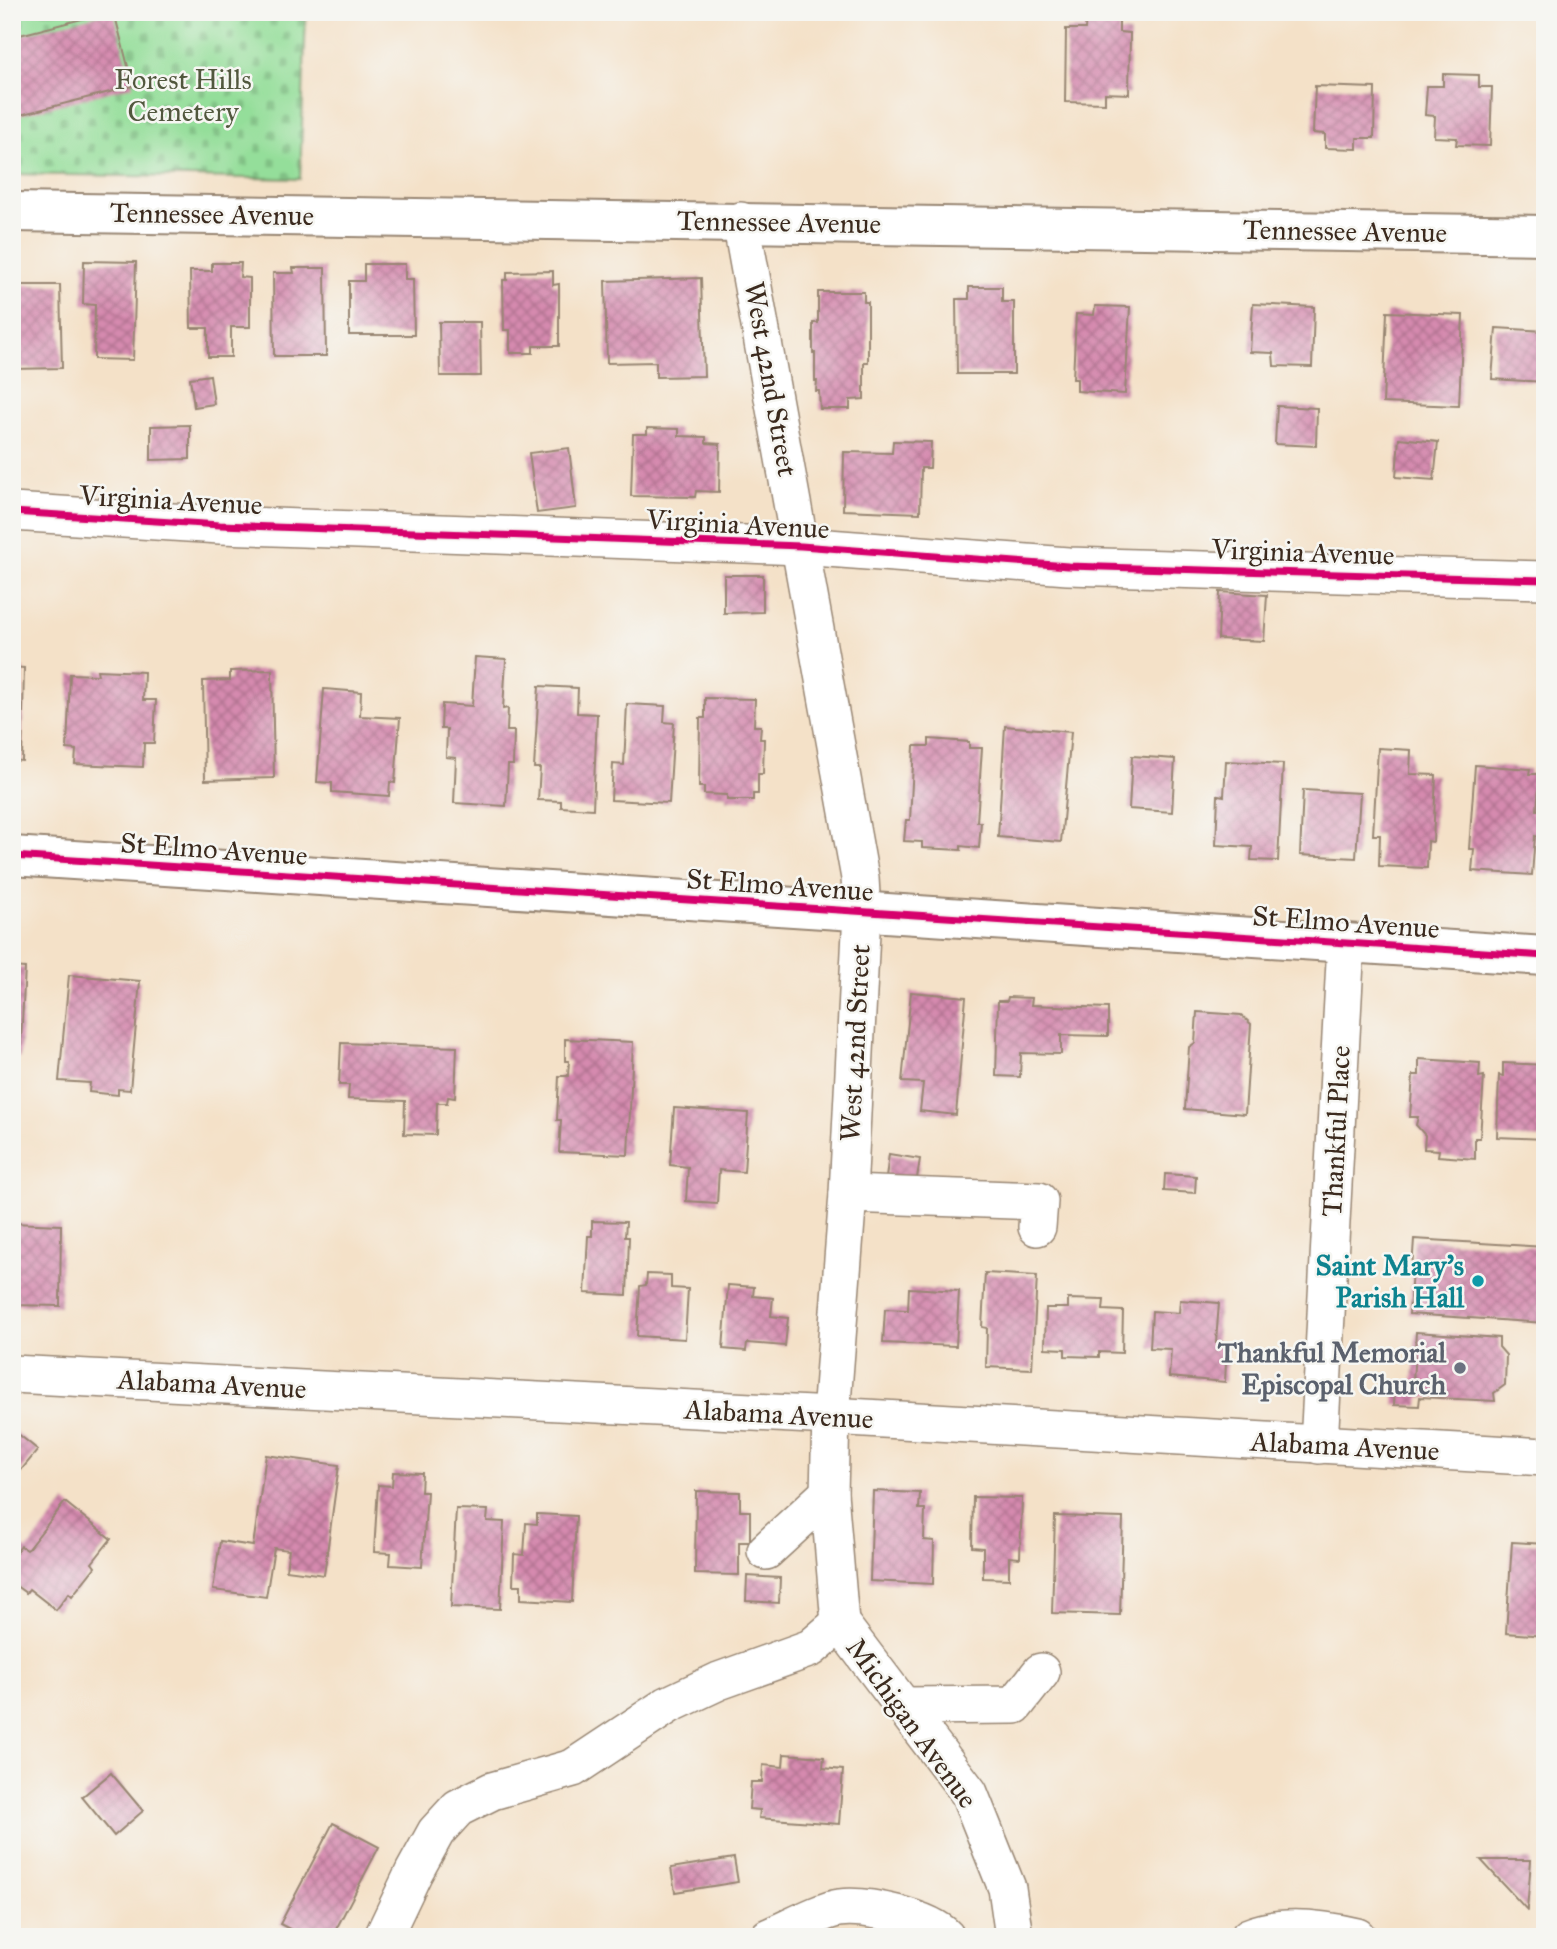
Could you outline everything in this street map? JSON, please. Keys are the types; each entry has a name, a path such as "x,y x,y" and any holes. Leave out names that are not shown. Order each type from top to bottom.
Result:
{"main road":[{"name":"Tennessee Avenue","path":"12,212 1545,235"},
{"name":"St Elmo Avenue","path":"12,856 1545,956"}],"street":[{"name":"West 42nd Street","path":"741,221 860,878 862,912 848,1194 831,1416 829,1493 840,1623"},
{"name":"Virginia Avenue","path":"12,512 220,525 802,546 1068,566 1545,580"},
{"name":"Thankful Place","path":"1319,1445 1346,943"},
{"path":"848,1194 1039,1201 1037,1227"},
{"name":"Alabama Avenue","path":"12,1374 831,1416 1545,1457"},
{"path":"766,1551 829,1493"},
{"name":"Michigan Avenue","path":"383,1937 436,1832 458,1808 492,1791 573,1768 668,1705 719,1681 811,1648 840,1623 969,1793 1007,1888 1014,1937"},
{"path":"905,1706 1015,1705 1041,1672"},
{"path":"769,1937 839,1908 886,1911 937,1927 946,1937"},
{"path":"1249,1937 1266,1930 1295,1929 1357,1937"}],"green space":[{"name":"Forest Hills Cemetery","path":"12,12 306,12 300,179 12,174"}],"building":[{"path":"114,12 133,86 12,117 12,37"},
{"path":"1086,18 1119,18 1119,32 1130,33 1129,94 1105,93 1105,103 1065,102 1066,29 1085,29"},
{"path":"1443,74 1479,75 1479,87 1492,87 1490,146 1456,145 1457,138 1434,137 1435,116 1425,115 1427,86 1443,86"},
{"path":"1315,86 1375,88 1374,138 1357,138 1357,149 1325,148 1325,134 1313,133"},
{"path":"84,261 136,262 133,360 94,359 95,305 83,304"},
{"path":"212,263 241,263 240,277 250,278 250,327 231,327 231,357 208,357 208,328 191,328 190,271 212,271"},
{"path":"364,264 405,264 405,279 413,279 414,335 349,335 349,281 364,281"},
{"path":"293,268 325,268 326,356 274,356 273,273 294,273"},
{"path":"553,271 553,285 559,284 559,346 533,346 533,353 510,353 510,330 504,330 503,280 507,280 507,272"},
{"path":"701,278 704,376 656,377 656,362 607,363 605,281"},
{"path":"12,285 60,285 62,368 12,369"},
{"path":"969,287 1002,287 1002,302 1014,302 1014,374 957,374 956,299 969,299"},
{"path":"818,292 864,292 864,302 868,302 868,362 864,362 864,399 850,400 850,409 820,409 813,353 813,323 818,323"},
{"path":"1253,304 1314,307 1312,367 1274,366 1273,353 1250,352"},
{"path":"1095,306 1130,307 1125,394 1077,391 1077,379 1073,379 1076,314 1094,315"},
{"path":"1387,312 1463,315 1459,406 1383,403"},
{"path":"439,322 480,322 481,376 440,376"},
{"path":"1496,328 1545,331 1545,382 1492,379"},
{"path":"210,375 214,404 194,407 190,378"},
{"path":"1277,406 1317,408 1316,446 1275,444"},
{"path":"190,425 190,459 151,460 151,426"},
{"path":"647,428 679,429 679,436 706,437 706,443 720,444 719,492 696,491 695,497 631,496 633,434 647,434"},
{"path":"1399,438 1438,442 1434,480 1396,477"},
{"path":"893,441 931,442 930,468 921,468 920,513 843,510 844,452 892,453"},
{"path":"569,448 576,508 537,513 529,453"},
{"path":"724,575 763,575 763,612 724,613"},
{"path":"1220,592 1267,595 1264,641 1218,639"},
{"path":"475,657 506,659 503,709 508,708 507,731 514,731 513,765 508,765 506,806 454,803 456,758 446,757 447,729 441,729 442,704 472,706"},
{"path":"12,667 24,668 22,761 12,760"},
{"path":"97,670 144,672 143,700 156,700 154,743 144,743 143,767 75,764 76,750 67,749 70,674 98,675"},
{"path":"272,670 274,778 205,780 203,681 230,680 230,671"},
{"path":"539,686 578,688 577,713 597,714 593,809 561,807 561,801 538,800 540,768 534,768"},
{"path":"324,689 361,692 360,716 400,718 395,783 390,782 389,796 332,792 332,783 317,782"},
{"path":"705,698 755,699 754,726 761,726 760,739 764,739 763,774 758,774 758,794 753,794 753,800 727,800 727,795 704,794 704,787 699,787 700,718 705,718"},
{"path":"627,704 665,706 664,722 674,723 669,803 611,800 613,764 624,765"},
{"path":"1005,726 1071,732 1061,842 998,837"},
{"path":"929,739 969,742 969,748 982,748 977,822 981,822 979,848 922,848 922,842 904,841 906,820 910,820 914,746 929,746"},
{"path":"1378,748 1411,750 1410,774 1436,775 1433,842 1428,841 1427,868 1379,866 1380,835 1373,835"},
{"path":"1132,756 1175,759 1172,812 1129,809"},
{"path":"1226,761 1283,764 1278,861 1251,860 1252,847 1216,845 1218,795 1224,796"},
{"path":"1475,765 1530,769 1529,774 1540,774 1537,810 1541,810 1539,837 1535,836 1532,875 1472,871 1474,849 1469,849"},
{"path":"1303,790 1360,793 1356,858 1300,855"},
{"path":"12,967 25,968 20,1058 12,1058"},
{"path":"69,975 140,981 130,1090 118,1089 118,1095 89,1092 90,1083 59,1081"},
{"path":"911,992 966,997 956,1115 920,1111 923,1083 902,1082"},
{"path":"1008,997 1032,998 1031,1005 1108,1008 1108,1036 1061,1035 1061,1054 1021,1053 1020,1077 996,1076 998,1001 1007,1001"},
{"path":"1197,1012 1241,1015 1251,1024 1245,1114 1185,1109 1189,1047 1195,1043"},
{"path":"565,1039 633,1042 628,1155 559,1152 559,1076 568,1076 569,1061 565,1061"},
{"path":"341,1043 457,1047 455,1098 448,1097 447,1103 437,1103 436,1135 404,1134 405,1101 348,1099 349,1085 339,1085"},
{"path":"1419,1059 1480,1063 1479,1077 1484,1076 1480,1138 1475,1138 1475,1159 1438,1156 1439,1150 1424,1149 1425,1135 1416,1125 1418,1117 1410,1117 1413,1075 1419,1075"},
{"path":"1503,1063 1545,1065 1545,1139 1497,1137 1499,1075 1503,1076"},
{"path":"674,1108 748,1113 744,1172 719,1170 717,1203 686,1201 688,1167 670,1165"},
{"path":"889,1154 920,1159 915,1191 885,1186"},
{"path":"1165,1174 1196,1176 1195,1193 1164,1191"},
{"path":"592,1221 626,1222 625,1237 629,1237 627,1295 585,1293 588,1236 592,1236"},
{"path":"12,1223 61,1225 60,1306 12,1305"},
{"name":"Saint Mary's Parish Hall","path":"1414,1239 1545,1247 1545,1323 1409,1314"},
{"path":"985,1273 1037,1276 1032,1369 986,1367 987,1328 982,1327"},
{"path":"647,1274 671,1275 671,1288 688,1289 685,1339 637,1336 640,1286 646,1285"},
{"path":"728,1285 754,1287 753,1296 773,1298 771,1316 788,1318 785,1346 747,1343 746,1351 723,1349"},
{"path":"909,1288 959,1291 956,1346 883,1343 885,1309 908,1310"},
{"path":"1068,1299 1104,1300 1103,1310 1123,1311 1122,1353 1099,1352 1099,1357 1065,1356 1065,1349 1045,1348 1046,1308 1068,1308"},
{"path":"1180,1300 1219,1303 1216,1342 1227,1343 1225,1382 1169,1377 1171,1349 1150,1348 1152,1311 1179,1313"},
{"name":"Thankful Memorial Episcopal Church","path":"1416,1332 1499,1338 1499,1347 1506,1355 1505,1385 1494,1393 1495,1401 1420,1397 1419,1406 1394,1405 1395,1381 1413,1382"},
{"path":"12,1429 38,1450 12,1481"},
{"path":"266,1455 339,1465 324,1575 286,1570 289,1550 274,1548 266,1597 213,1590 220,1541 253,1546"},
{"path":"393,1472 422,1473 421,1492 427,1492 422,1567 390,1565 391,1553 374,1552 378,1485 392,1486"},
{"path":"696,1491 740,1492 740,1511 750,1511 750,1542 739,1542 739,1575 695,1574"},
{"path":"873,1491 920,1493 919,1509 925,1509 924,1540 934,1541 933,1584 870,1581"},
{"path":"973,1497 1022,1498 1020,1558 1009,1557 1009,1579 983,1578 983,1548 972,1547"},
{"path":"65,1502 111,1539 92,1563 95,1567 72,1596 69,1593 56,1610 29,1589 26,1593 12,1583 12,1558 21,1546 27,1550"},
{"path":"456,1509 488,1510 487,1521 504,1522 500,1609 451,1607"},
{"path":"537,1514 576,1516 572,1602 521,1599 521,1585 513,1585 514,1554 524,1555 526,1523 537,1524"},
{"path":"1055,1516 1123,1518 1120,1615 1052,1613"},
{"path":"1512,1542 1545,1544 1545,1636 1506,1633"},
{"path":"747,1576 780,1578 779,1603 746,1601"},
{"path":"784,1754 824,1757 823,1768 843,1770 839,1824 759,1818 760,1810 749,1809 751,1782 762,1782 763,1765 783,1767"},
{"path":"111,1773 143,1811 114,1836 82,1797"},
{"path":"333,1823 379,1847 332,1937 305,1937 280,1924"},
{"path":"734,1858 738,1882 675,1892 671,1868"},
{"path":"1481,1860 1531,1860 1527,1910"}],"cycle path":[{"path":"12,512 220,525 801,546 1068,566 1545,580"},
{"path":"12,856 1545,956"}],"place":[{"name":"Saint Mary's Parish Hall","path":"1478,1281"},
{"name":"Thankful Memorial Episcopal Church","path":"1460,1368"}]}
